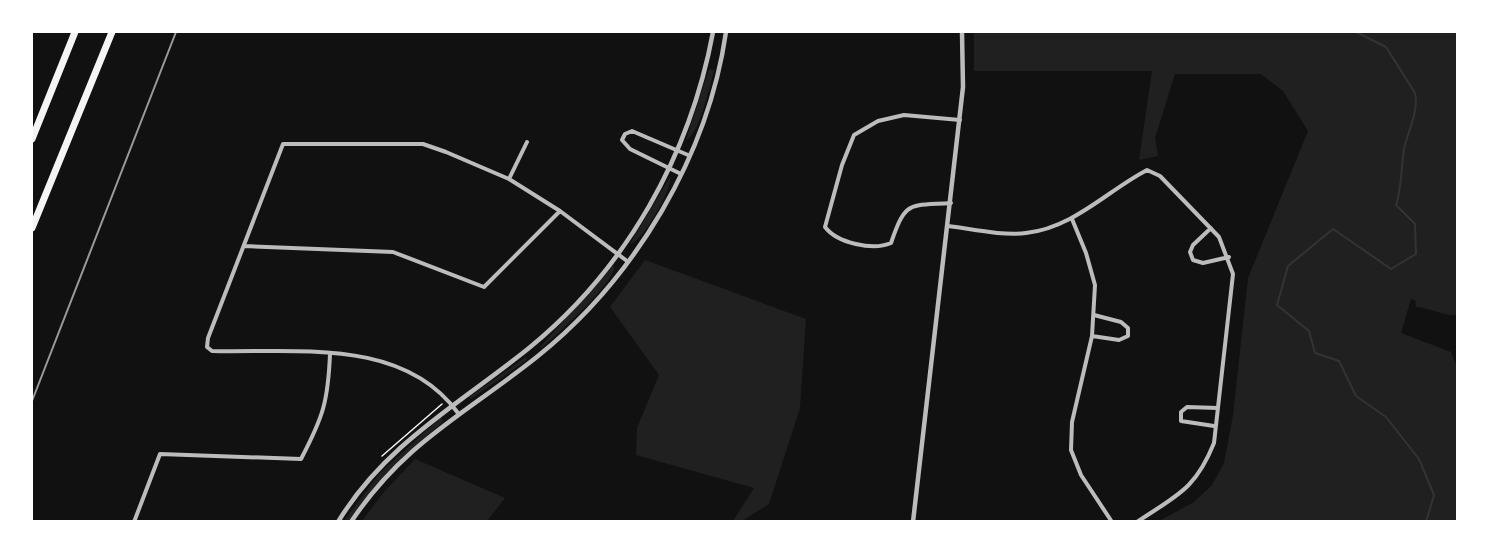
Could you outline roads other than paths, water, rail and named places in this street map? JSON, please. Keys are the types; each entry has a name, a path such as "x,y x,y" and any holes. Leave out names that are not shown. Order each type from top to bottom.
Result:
{"highway":[{"path":"32,138 75,32"},
{"path":"32,228 112,32"}],"street":[{"path":"338,522 383,464 404,442 530,346 583,297 618,254 645,214 678,150 702,83 713,32"},
{"path":"351,522 395,466 458,413 558,339 596,301 627,261 663,206 688,155 708,107 726,32"},
{"path":"913,522 960,120 963,87 962,32"},
{"path":"951,203 912,207 901,214 891,243 880,248 832,237 825,227 842,165 855,135 878,121 904,115 960,120"},
{"path":"679,173 630,149 622,141 625,134 632,131 688,155"},
{"path":"509,179 527,142"},
{"path":"458,413 448,399 424,379 382,360 330,354 212,351 207,347 208,338 283,144 423,144 509,179 560,211 627,261"},
{"path":"948,226 1025,233 1072,219 1147,170 1160,176 1219,237 1229,257 1233,274 1214,426 1214,443 1208,458 1189,487 1137,522"},
{"path":"244,246 393,252 483,287 560,211"},
{"path":"1072,219 1086,253 1095,285 1092,336 1072,422 1071,450 1081,476 1112,522"},
{"path":"1211,228 1193,245 1190,252 1193,260 1203,263 1229,257"},
{"path":"1092,336 1119,340 1128,336 1128,328 1121,321 1094,315"},
{"path":"134,522 160,454 301,459 322,419 328,388 330,354"},
{"path":"1214,426 1181,421 1181,412 1187,407 1218,408"}],"waterway":[{"path":"1356,32 1386,47 1415,93 1414,114 1404,149 1396,205 1415,224 1416,254 1391,269 1333,229 1288,266 1277,305 1309,331 1315,353 1339,361 1356,396 1386,417 1419,459 1434,495 1426,522"}],"railway":[{"path":"32,401 176,32"}]}
